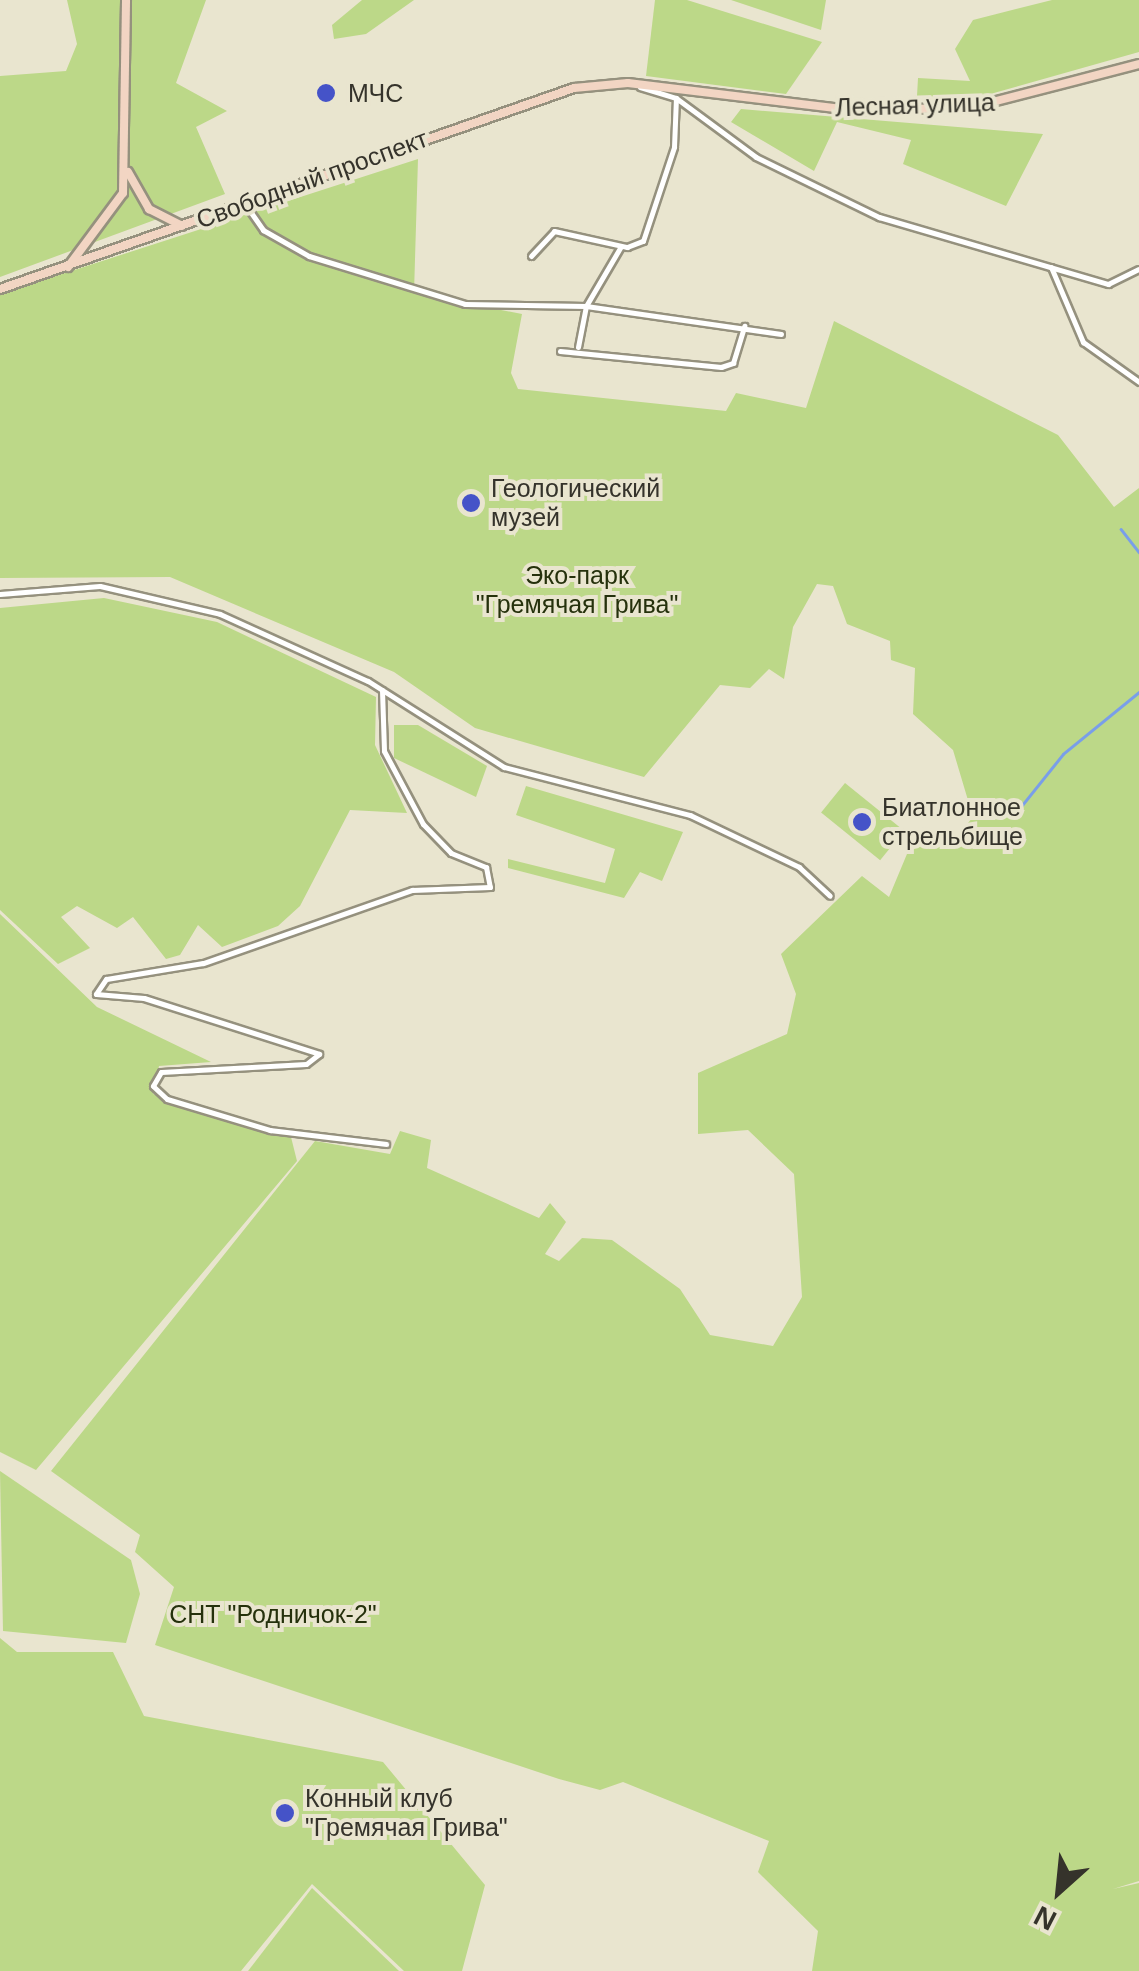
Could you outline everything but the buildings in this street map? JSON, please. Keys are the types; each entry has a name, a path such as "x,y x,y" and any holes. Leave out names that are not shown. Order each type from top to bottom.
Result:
{"main road":[{"path":"68,267 120,199 128,171 126,0"},
{"name":"Лесная улица","path":"628,83 900,110 1002,103 1139,64"},
{"name":"Свободный проспект","path":"0,290 574,88 628,83"},
{"path":"128,171 149,208 182,226"}],"street":[{"path":"628,83 676,98 756,156 866,212 1108,284 1139,268"},
{"path":"530,256 554,231 620,246 643,241 674,147 676,98"},
{"path":"245,204 263,230 358,274 465,304 586,306 781,334"},
{"path":"578,347 586,306 620,246"},
{"path":"1050,264 1082,342 1139,382"},
{"path":"560,351 578,347 721,368 733,363 744,326"},
{"path":"0,594 100,586 220,614 382,690 504,767 690,814 798,867 830,896"},
{"path":"382,690 384,750 423,824 451,853 486,868 490,887 412,890 203,963 106,979 96,994 144,998 319,1054 306,1064 160,1072 154,1089 167,1099 270,1130 386,1144"}],"green space":[{"path":"67,0 206,0 176,83 227,111 196,127 225,194 0,277 0,76 66,71 77,44"},
{"path":"362,0 414,0 366,34 334,39 332,25"},
{"path":"655,0 687,0 822,42 786,94 646,76"},
{"path":"731,0 826,0 821,30"},
{"path":"1052,0 1139,0 1139,52 976,98 917,96 918,78 970,81 955,49 973,20"},
{"path":"741,109 1043,134 1006,206 903,164 911,140 837,122 814,171 731,122"},
{"path":"418,159 414,293 522,314 511,373 518,389 726,411 736,393 806,408 834,321 1058,435 1114,507 1139,488 1139,1881 1113,1889 1139,1883 1139,1971 812,1971 818,1931 758,1872 769,1841 623,1782 600,1790 559,1779 155,1645 174,1587 135,1552 140,1535 51,1471 315,1141 390,1154 400,1131 431,1140 427,1168 539,1218 550,1203 566,1222 545,1254 559,1261 582,1238 612,1240 680,1289 710,1335 773,1346 802,1297 794,1174 748,1130 698,1134 698,1073 787,1034 796,994 781,954 862,876 889,897 912,842 932,834 953,841 973,817 953,750 913,714 915,668 891,660 890,641 847,624 833,586 817,584 793,627 784,679 769,669 750,688 720,685 644,777 475,728 394,672 170,577 0,578 0,294"},
{"path":"104,598 217,622 376,697 375,745 407,813 350,810 300,906 278,926 222,947 198,925 180,955 166,959 133,917 117,928 77,906 61,917 90,948 58,964 0,910 0,608"},
{"path":"394,725 418,725 487,766 476,797 394,758"},
{"name":"Биатлонное стрельбище","path":"845,783 904,831 880,860 821,813"},
{"path":"526,786 683,832 662,881 640,872 624,898 508,868 508,859 605,883 615,849 516,815"},
{"path":"0,914 97,1007 211,1062 159,1066 153,1094 291,1137 297,1161 36,1470 0,1452"},
{"path":"0,1471 131,1560 140,1594 126,1643 3,1631"},
{"path":"0,1638 17,1652 113,1652 144,1716 383,1762 485,1885 462,1971 404,1971 312,1884 241,1971 0,1971"},
{"path":"312,1888 399,1971 248,1971"}],"waterway":[{"path":"1121,529 1139,552"},
{"path":"1019,809 1063,754 1139,692"}],"place":[{"name":"МЧС","path":"326,93"},
{"name":"Геологический музей","path":"471,503"},
{"name":"Биатлонное стрельбище","path":"862,822"},
{"name":"Конный клуб \"Гремячая Грива\"","path":"285,1813"}],"park label":[{"name":"Эко-парк \"Гремячая Грива\"","path":"577,590"},
{"name":"СНТ \"Родничок-2\"","path":"273,1614"}]}
